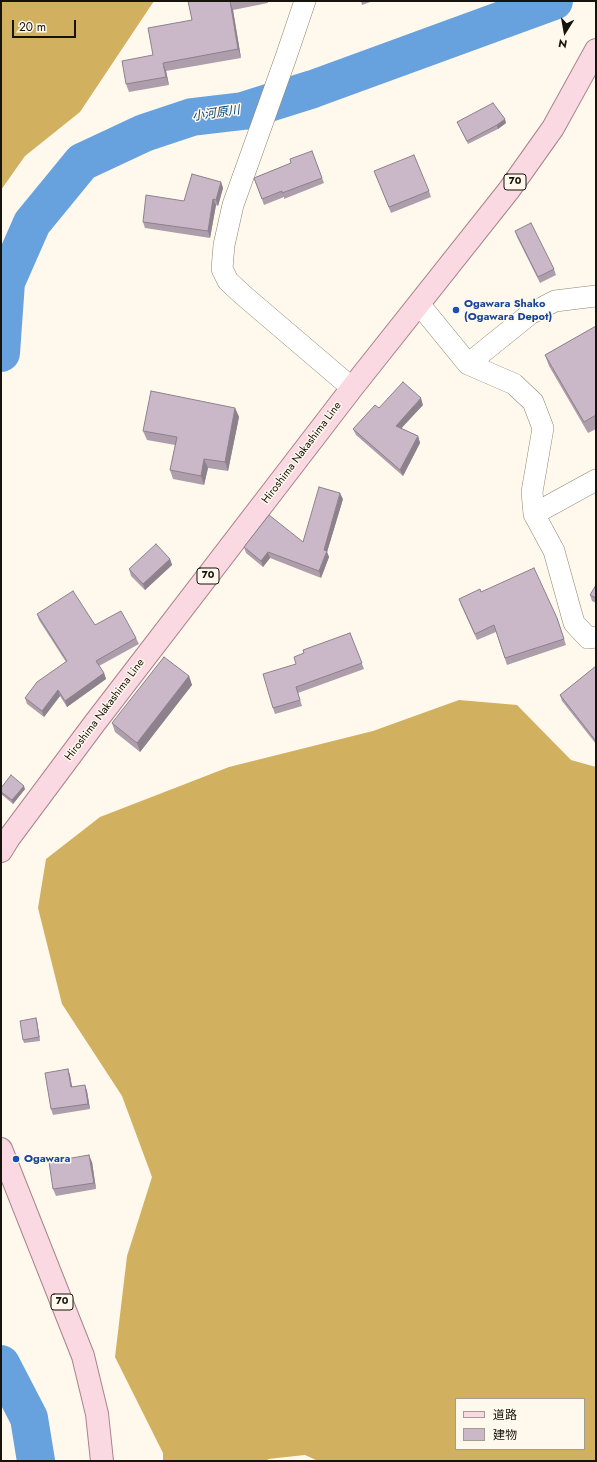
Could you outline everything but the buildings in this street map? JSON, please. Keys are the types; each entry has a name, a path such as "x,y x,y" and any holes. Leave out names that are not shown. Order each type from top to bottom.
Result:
{"main road":[{"name":"Hiroshima Nakashima Line","path":"4,840 352,388 509,190 553,128 596,50"},
{"name":"70","path":"1,1149 83,1356 96,1414 102,1461"}],"street":[{"path":"305,1 232,205 224,245 222,269 228,281 243,295 352,388"},
{"path":"468,364 530,314 555,300 596,296"},
{"path":"419,304 468,364 514,384 533,402 543,428 532,492 534,514 554,551 574,623 588,638 596,637"},
{"path":"534,514 596,480"}],"shaded area":[{"path":"1,1 154,1 80,112 25,156 1,190"},
{"path":"459,700 517,705 571,760 596,767 596,1461 318,1461 305,1455 268,1459 267,1461 163,1461 163,1453 115,1357 127,1256 152,1177 122,1096 62,1004 38,908 46,859 100,817 229,767 373,731"}],"waterway":[{"name":"小河原川","path":"1,353 6,282 32,223 82,162 144,133 192,117 243,111 313,89 554,1"},
{"name":"小河原川","path":"1,1364 29,1418 36,1461"}],"place":[{"name":"Ogawara Shako (Ogawara Depot)","path":"456,310"},
{"name":"Ogawara","path":"16,1159"}]}
